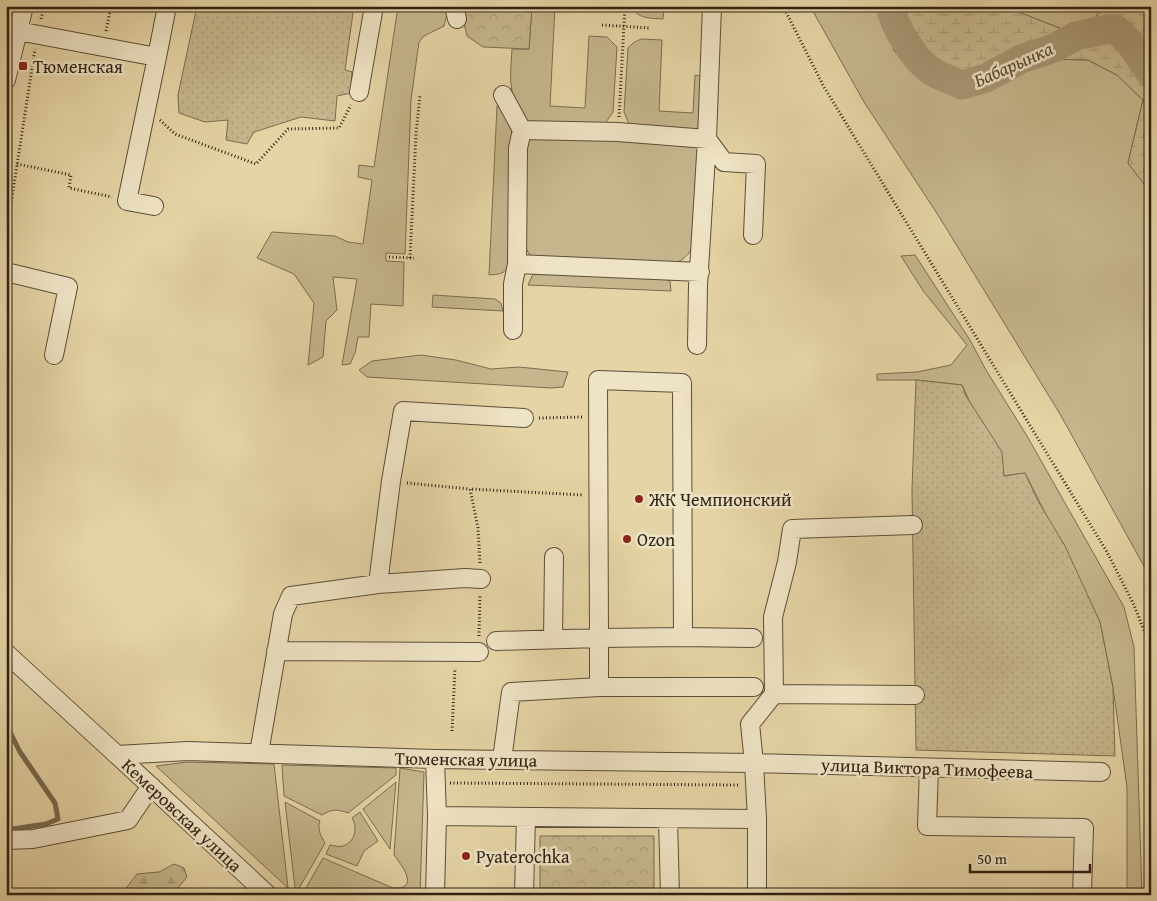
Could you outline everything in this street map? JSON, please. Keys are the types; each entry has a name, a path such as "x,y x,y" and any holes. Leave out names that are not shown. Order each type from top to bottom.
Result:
{"street":[{"path":"6,80 24,6"},
{"path":"154,206 127,201 167,6"},
{"path":"359,92 374,6"},
{"path":"697,345 712,6"},
{"path":"18,31 157,57"},
{"path":"503,94 522,130 518,148 517,264 512,284 513,330"},
{"path":"522,130 618,132 707,139 724,162 756,164 753,235"},
{"path":"517,264 700,272"},
{"path":"6,272 68,287 54,355"},
{"path":"599,687 598,380 682,383 683,637"},
{"path":"378,584 391,481 403,411 524,418"},
{"path":"757,895 757,819 750,724 774,694 773,617 787,562 792,529 913,525"},
{"path":"553,639 554,557"},
{"path":"259,753 283,614 291,596 378,584 465,578 481,579"},
{"path":"496,641 683,637 753,638"},
{"path":"276,651 479,652"},
{"path":"6,653 117,755"},
{"path":"502,760 511,692 599,687 754,686"},
{"path":"774,694 915,695"},
{"name":"Тюменская улица","path":"117,755 188,751 435,759 754,763"},
{"name":"Кемеровская улица","path":"117,755 268,895"},
{"path":"435,759 437,816 435,895"},
{"name":"улица Виктора Тимофеева","path":"754,763 1101,772"},
{"path":"929,768 927,826 1084,828 1082,895"},
{"path":"6,840 33,839 128,820 151,786"},
{"path":"437,816 757,819"},
{"path":"524,895 526,817"},
{"path":"668,819 670,895"}],"path":[{"path":"6,236 44,6"},
{"path":"103,47 111,6"},
{"path":"618,132 625,6"},
{"path":"783,6 824,87 1107,552 1134,605 1150,646 1151,811"},
{"path":"602,25 650,28"},
{"path":"146,107 175,134 256,164 288,129 339,128 359,92"},
{"path":"389,257 412,258 416,134 420,94"},
{"path":"17,164 71,175 69,188 127,201"},
{"path":"524,418 584,417 584,427"},
{"path":"391,481 470,489 583,496 583,486"},
{"path":"470,489 478,528 481,579 479,652"},
{"path":"452,731 456,664"}],"green space":[{"path":"197,6 354,6 345,70 352,72 351,93 337,96 335,121 301,117 254,132 247,144 226,140 228,120 205,122 179,113 178,95"},
{"path":"398,6 447,6 448,10 444,26 424,36 419,42 411,100 405,254 386,253 386,261 404,262 403,306 371,304 369,337 358,337 355,353 350,364 342,365 357,279 333,277 337,310 326,321 323,357 308,365 314,303 294,274 257,258 272,232 335,236 348,242 363,244 372,180 358,177 359,165 374,167"},
{"path":"460,6 532,6 529,49 483,47 467,36"},
{"path":"532,6 555,6 550,106 585,108 589,36 607,37 617,47 613,112 604,125 535,124 523,120 512,93 512,49 529,49"},
{"path":"631,6 664,6 663,19 640,16"},
{"path":"810,6 882,6 894,51 938,83 975,92 1049,59 1088,60 1117,75 1143,100 1128,163 1151,193 1151,579 1060,414 938,215 864,102"},
{"path":"882,6 1017,6 1021,13 1067,31 1090,26 1103,6 1151,6 1151,193 1128,163 1143,100 1117,75 1088,60 1049,59 975,92 938,83 894,51"},
{"path":"1017,6 1103,6 1090,26 1067,31 1021,13"},
{"path":"641,39 662,40 659,111 693,113 695,75 701,76 701,121 697,129 692,131 630,126 624,112 628,48"},
{"path":"497,106 506,111 512,122 509,259 507,268 503,272 489,275"},
{"path":"534,136 700,145 695,242 688,255 669,265 538,259 529,254 524,244 527,140"},
{"path":"915,255 970,340 986,370 1027,436 1124,607 1134,647 1142,895 1127,895 1127,787 1113,688 1100,622 1025,473 1004,476 962,385 916,380 877,380 877,374 917,372 951,365 967,345 924,292 901,256"},
{"path":"538,271 661,277 670,281 671,291 528,285 532,276"},
{"path":"433,295 495,299 501,303 503,311 432,307"},
{"path":"421,355 456,360 491,369 519,367 568,372 563,387 551,388 367,377 359,370 372,361"},
{"path":"916,380 962,385 966,396 1002,452 1004,476 1025,473 1038,501 1065,546 1100,622 1113,688 1115,756 916,750 912,489"},
{"path":"187,762 274,764 288,888 156,766"},
{"path":"282,765 396,768 396,775 348,813 335,810 322,815 284,796"},
{"path":"400,768 424,772 420,895 302,895 323,858 393,888 401,888 406,885 407,876 394,855"},
{"path":"396,782 390,849 363,809"},
{"path":"285,802 320,821 319,830 325,843 298,890 295,888"},
{"path":"360,812 378,841 364,851 357,866 326,854 330,845 341,846 347,844 353,838 355,826 352,818"},
{"path":"540,836 654,836 654,888 540,888"},
{"path":"174,864 184,868 187,877 172,895 126,895 127,887 137,874 159,872"}],"waterway":[{"name":"Бабарынка","path":"890,6 900,32 917,58 941,77 962,85 986,78 1021,59 1054,48 1076,36 1108,29 1117,30 1130,43 1151,74"},
{"path":"6,724 20,752 55,803 58,819 46,824 6,830"}],"place":[{"name":"Тюменская","path":"23,66"},
{"name":"ЖК Чемпионский","path":"639,499"},
{"name":"Ozon","path":"627,539"},
{"name":"Pyaterochka","path":"466,856"}]}
